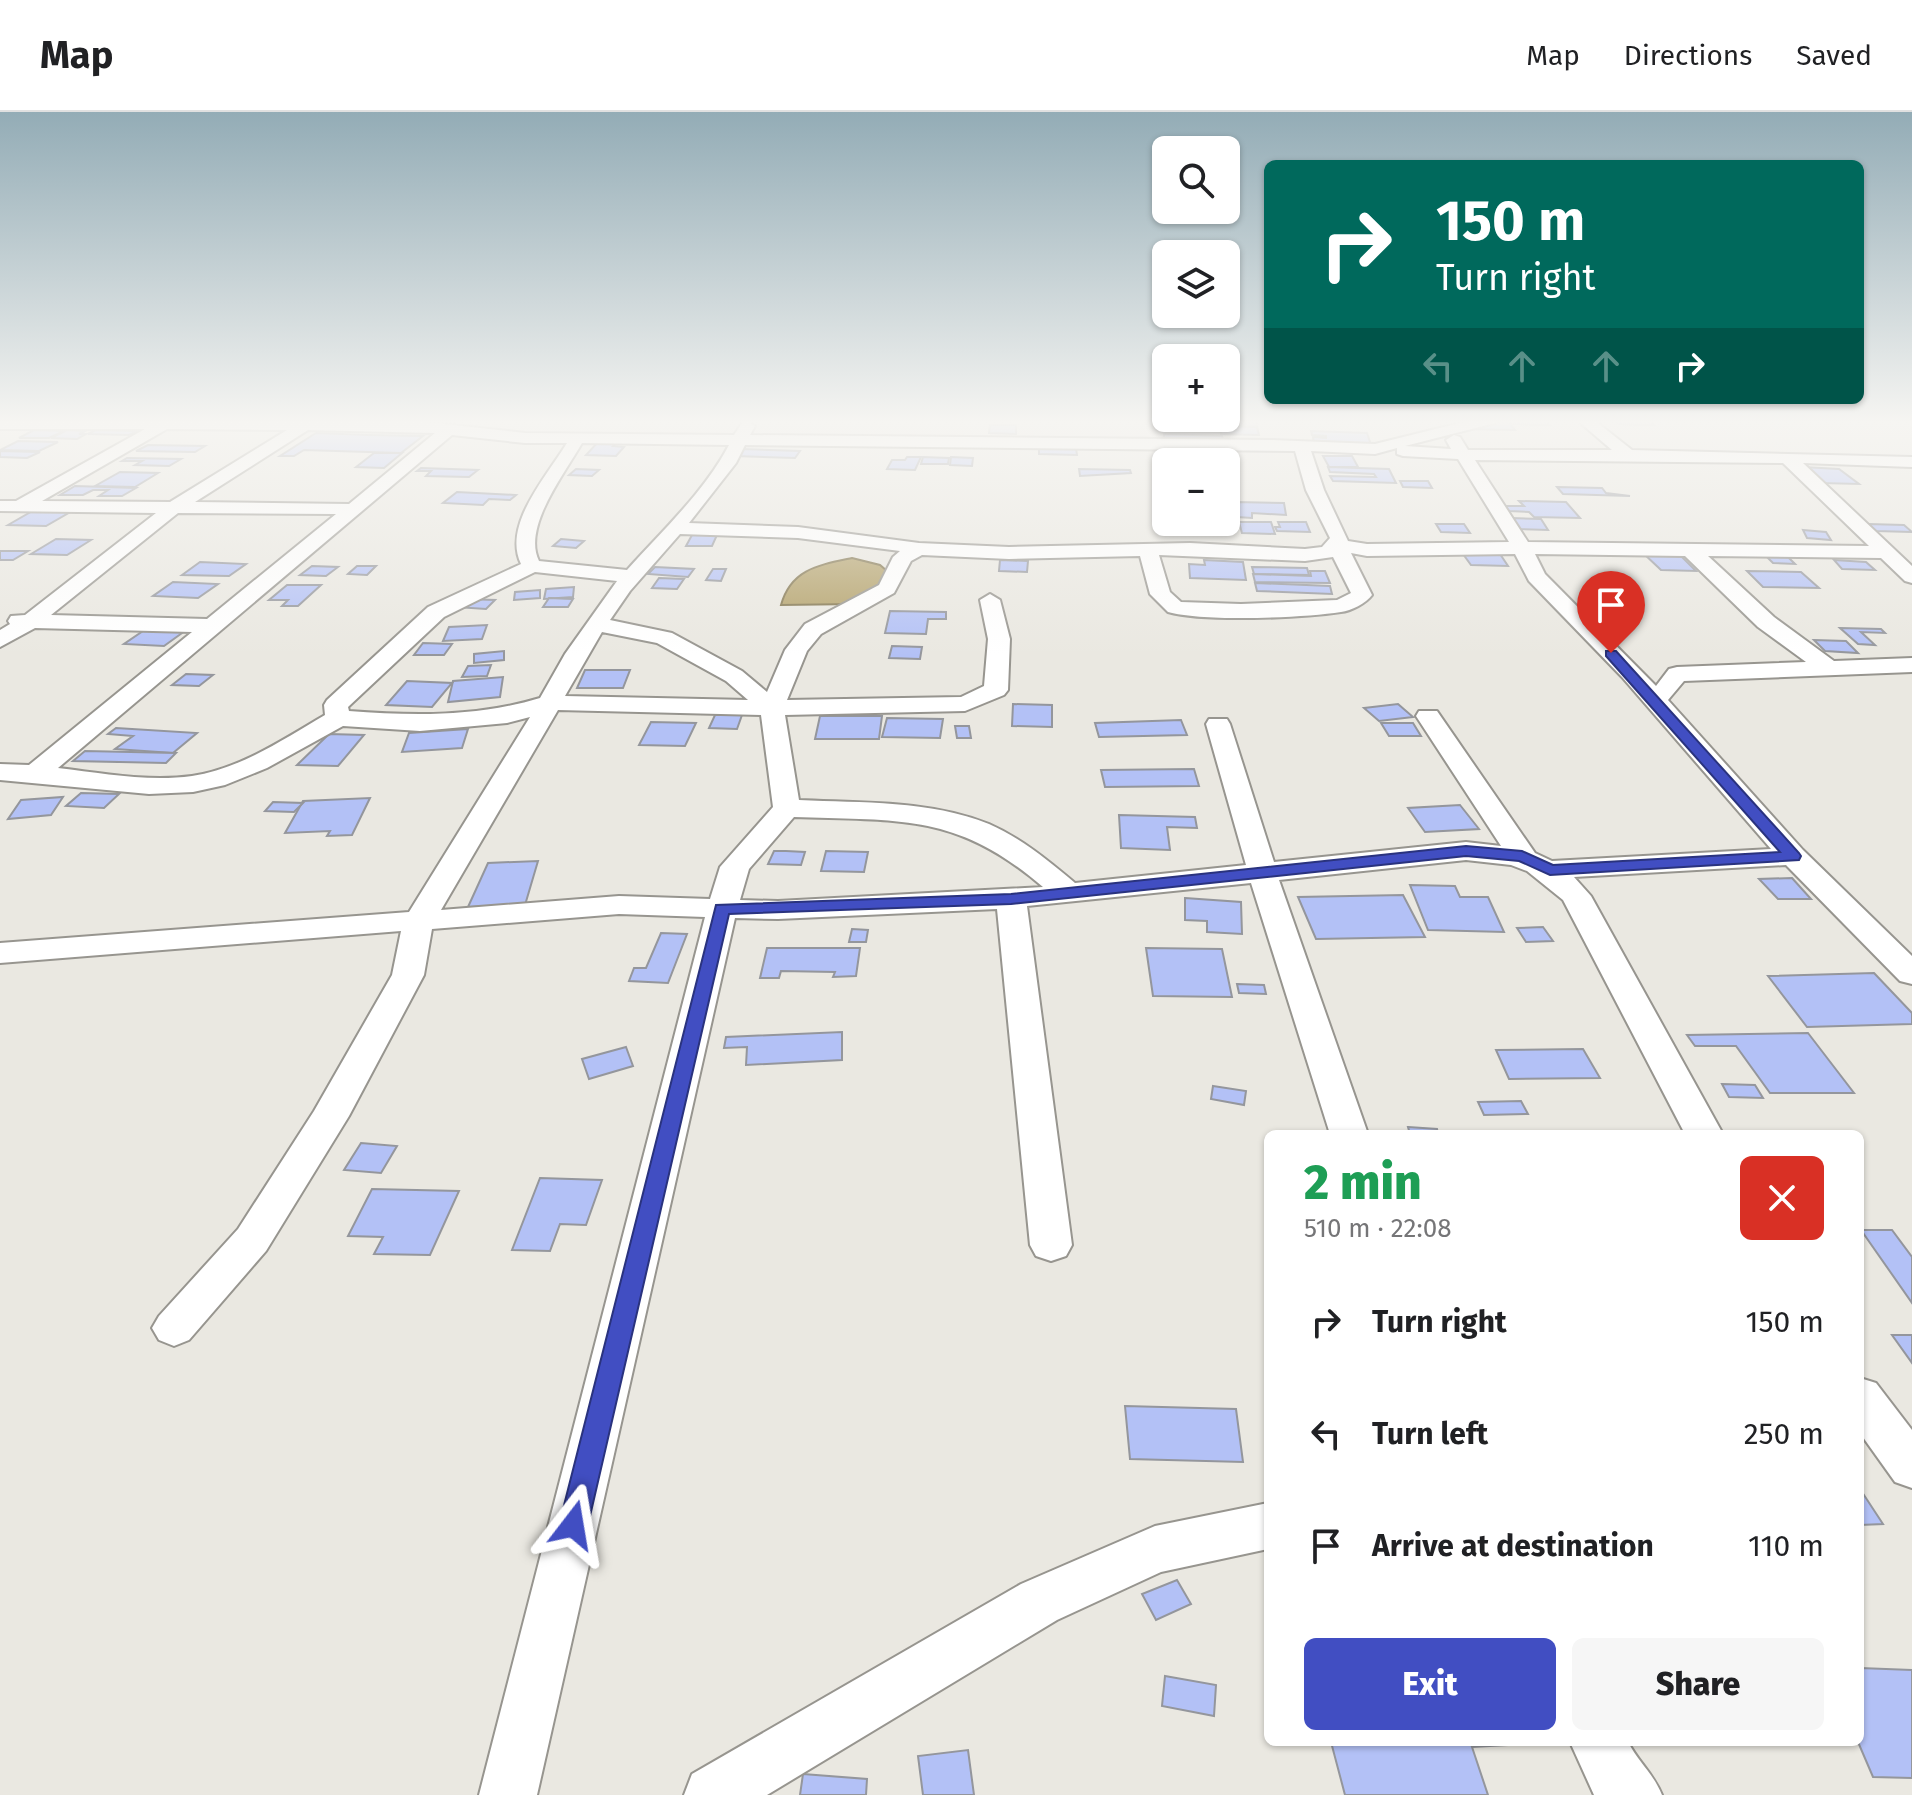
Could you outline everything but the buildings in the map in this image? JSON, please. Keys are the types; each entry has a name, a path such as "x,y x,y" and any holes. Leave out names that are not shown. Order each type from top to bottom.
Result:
{"street":[{"path":"0,640 29,622 188,499"},
{"path":"13,775 211,626 369,499"},
{"path":"532,566 525,552 526,525 542,499"},
{"path":"174,1328 252,1240 330,1116 408,975 418,922 597,624 631,576 698,499"},
{"path":"675,528 784,530 848,535 919,549 1009,553 1148,549 1305,555 1328,552 1340,539 1319,499"},
{"path":"1490,499 1522,548 1536,577 1654,700 1793,856 1912,974"},
{"path":"1830,499 1912,577"},
{"path":"0,518 9,507 355,509"},
{"path":"1337,545 1367,550 1633,547 1886,552"},
{"path":"1148,549 1160,594 1175,608 1241,610 1341,606 1362,595 1337,545"},
{"path":"508,1795 722,909 735,867 787,808 772,708 796,650 813,629 887,589 903,557 919,549"},
{"path":"1690,550 1766,622 1826,666"},
{"path":"338,718 336,705 436,612 532,566 631,576"},
{"path":"13,775 172,786 223,776 266,760 338,718 420,724 507,716 550,703 772,708 965,704 996,690 999,639 990,600"},
{"path":"0,621 211,626"},
{"path":"597,624 664,638 734,676 772,708"},
{"path":"1654,700 1667,689 1677,674 1912,665"},
{"path":"1428,716 1522,856"},
{"path":"1218,724 1263,875 1348,1130"},
{"path":"787,808 915,816 976,829 1031,861 1070,894"},
{"path":"0,953 619,905 778,910 1011,899 1263,875 1466,851 1522,856 1550,870 1576,896 1702,1130"},
{"path":"1550,870 1793,856"},
{"path":"1011,899 1051,1245"},
{"path":"1864,1402 1912,1467"},
{"path":"713,1795 1039,1602 1155,1550 1264,1527"},
{"path":"1600,1746 1619,1784 1633,1795"}],"shaded area":[{"path":"852,558 880,565 887,571 887,580 856,604 781,605 799,576 818,566"}],"route":[{"path":"573,1525 722,909 778,910 1011,899 1263,875 1466,851 1522,856 1550,870 1793,856 1611,653"}]}
